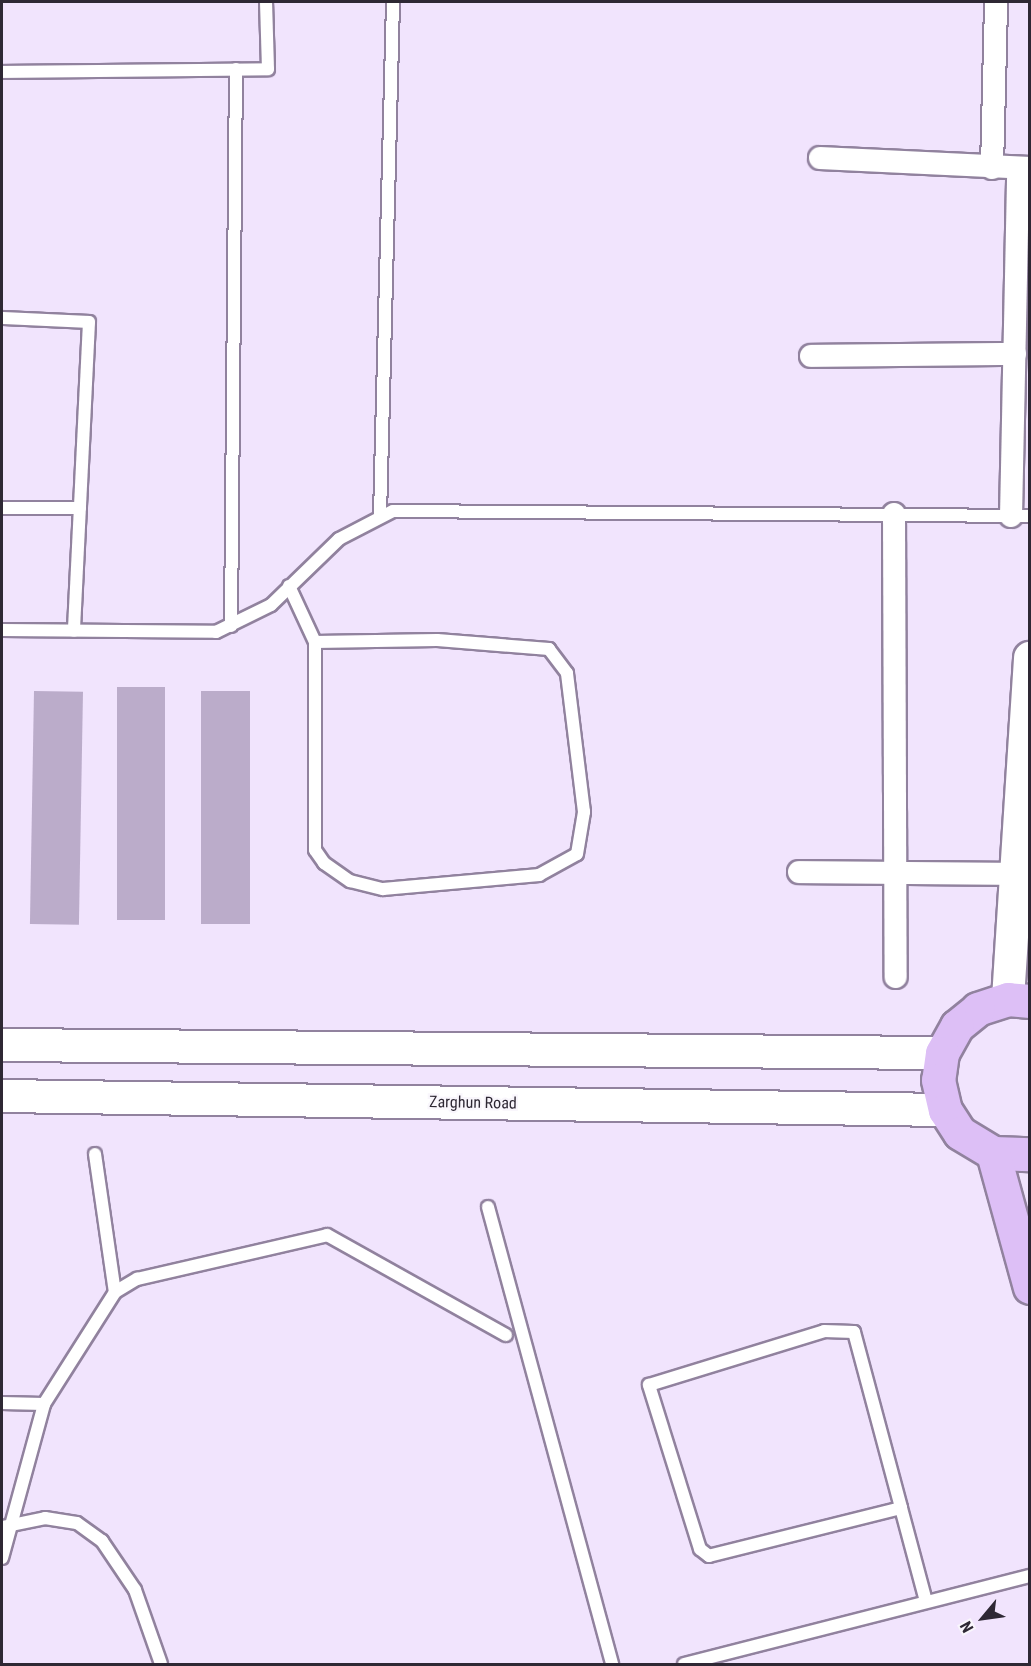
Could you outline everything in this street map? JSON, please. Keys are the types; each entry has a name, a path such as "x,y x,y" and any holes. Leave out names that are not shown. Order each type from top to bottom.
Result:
{"main road":[{"path":"1019,1000 978,1009 957,1026 942,1053 938,1080 945,1110 960,1133 993,1153 1029,1154"},
{"path":"993,1153 1029,1287"}],"street":[{"path":"993,168 996,2"},
{"path":"820,158 1024,168 1015,354 1020,516"},
{"path":"811,356 1015,354"},
{"path":"894,514 896,977"},
{"path":"1019,1000 1016,874 1024,814 1029,658"},
{"path":"799,872 1016,874"},
{"path":"2,1045 942,1053"},
{"name":"Zarghun Road","path":"2,1096 945,1110"}],"lane":[{"path":"2,72 268,69 266,2"},
{"path":"380,516 393,2"},
{"path":"231,626 236,69"},
{"path":"2,318 88,322 74,632"},
{"path":"2,508 80,508"},
{"path":"2,630 216,632 271,605 339,539 380,516 417,511 1020,516"},
{"path":"289,586 315,642 315,850 324,863 350,881 383,889 539,875 577,854 584,812 567,673 549,649 468,641 315,642"},
{"path":"95,1154 115,1292"},
{"path":"488,1207 612,1665"},
{"path":"2,1558 7,1527 44,1404 115,1292 177,1266 327,1235 506,1335"},
{"path":"902,1508 709,1556 700,1549 649,1385 824,1331 854,1332 902,1508 926,1601"},
{"path":"2,1403 44,1404"},
{"path":"7,1527 45,1518 67,1521 102,1541 135,1590 161,1665"},
{"path":"684,1665 1029,1576"}],"building":[{"path":"117,687 165,687 165,920 117,920"},
{"path":"34,691 83,692 79,925 30,924"},
{"path":"201,691 250,691 250,924 201,924"}]}
